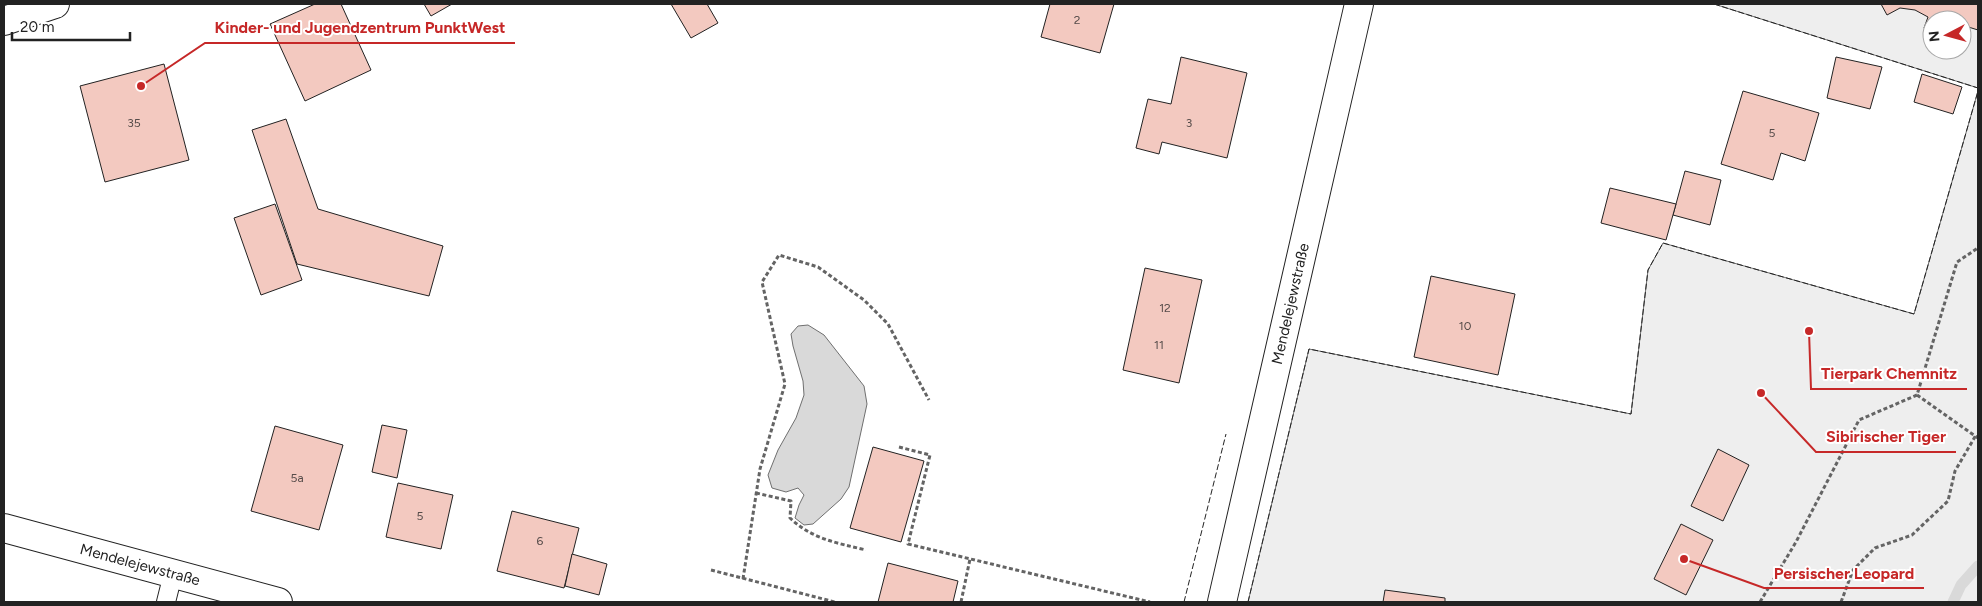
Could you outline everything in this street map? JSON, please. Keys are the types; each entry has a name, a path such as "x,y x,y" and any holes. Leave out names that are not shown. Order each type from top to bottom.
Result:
{"street":[{"path":"4,21 55,4"},
{"name":"Mendelejewstraße","path":"1222,602 1359,4"},
{"name":"Mendelejewstraße","path":"4,528 278,602"}],"lane":[{"path":"166,602 174,574"}],"path":[{"path":"1760,602 1796,542 1859,420 1917,395 1957,262 1978,248"},
{"path":"743,579 760,469 786,384 762,282 779,256 818,267 864,300 888,324 929,400"},
{"path":"1841,602 1853,570 1875,548 1912,536 1948,502 1955,471 1977,437 1917,395"},
{"path":"899,447 930,455 908,544 1150,602"},
{"path":"756,493 790,501 790,518 801,529 819,538 866,550"},
{"path":"961,602 970,559"},
{"path":"711,570 835,602"}],"shaded area":[{"path":"1714,4 1978,4 1978,88"},
{"path":"1978,91 1978,602 1248,602 1309,349 1631,414 1648,270 1663,243 1914,314"},
{"path":"808,325 824,335 864,386 867,404 849,487 841,499 813,524 804,525 795,518 804,495 798,488 786,492 772,488 768,475 778,450 796,418 804,395 803,381 791,334 798,326"}],"building":[{"path":"315,4 341,4 371,70 305,101 270,24"},
{"path":"424,4 452,4 431,16"},
{"path":"671,4 707,4 718,23 691,38"},
{"path":"1050,4 1114,4 1100,53 1041,37"},
{"path":"1881,4 1978,4 1978,30 1972,28 1972,10 1922,10 1922,14 1915,10 1900,8 1887,15"},
{"path":"1181,57 1247,73 1227,158 1162,142 1159,154 1136,148 1148,99 1171,104"},
{"path":"1836,57 1882,67 1870,109 1827,98"},
{"path":"164,64 189,160 105,182 80,86"},
{"path":"1922,74 1962,87 1953,114 1914,102"},
{"path":"1743,91 1819,113 1805,161 1781,153 1773,180 1721,164"},
{"path":"286,119 318,209 443,246 429,296 297,264 252,130"},
{"path":"1685,171 1721,180 1710,225 1673,215"},
{"path":"1610,188 1676,204 1666,240 1601,223"},
{"path":"275,204 302,280 261,295 234,218"},
{"path":"1145,268 1202,280 1179,383 1123,370"},
{"path":"1431,276 1515,294 1498,375 1414,357"},
{"path":"382,425 407,430 397,478 372,472"},
{"path":"275,426 343,445 319,530 251,511"},
{"path":"873,447 924,461 901,542 850,528"},
{"path":"1718,449 1749,465 1723,521 1691,506"},
{"path":"398,483 453,495 441,549 386,537"},
{"path":"512,511 579,528 564,588 497,571"},
{"path":"1681,524 1713,540 1686,595 1654,579"},
{"path":"572,554 607,564 599,595 565,586"},
{"path":"888,563 958,581 953,602 878,602"},
{"path":"1385,590 1445,598 1445,602 1383,602"}],"waterway":[{"path":"1953,602 1961,585 1978,566"}],"fence":[{"path":"1714,4 1978,88"},
{"path":"1248,602 1309,349 1631,414 1648,270 1663,243 1914,314 1978,91"},
{"path":"1184,602 1226,434"}],"place":[{"name":"Kinder- und Jugendzentrum PunktWest","path":"141,86"},
{"name":"Tierpark Chemnitz","path":"1809,331"},
{"name":"Sibirischer Tiger","path":"1761,393"},
{"name":"Persischer Leopard","path":"1684,559"}]}
